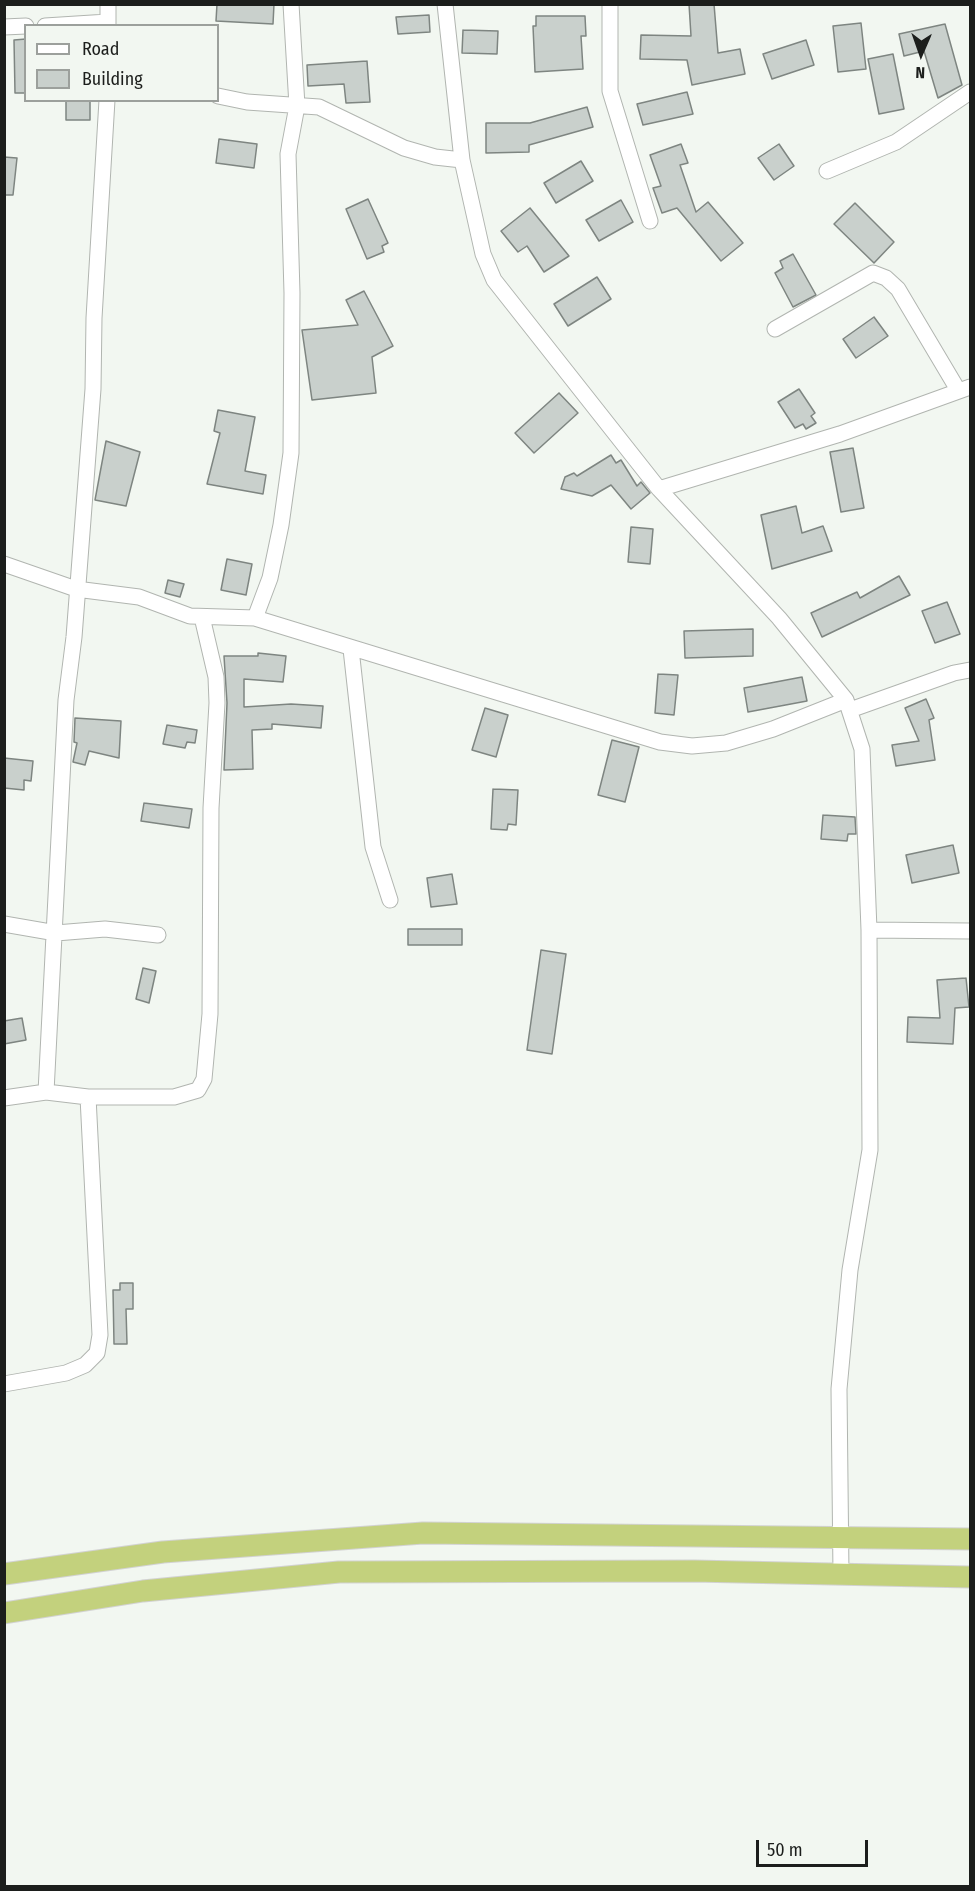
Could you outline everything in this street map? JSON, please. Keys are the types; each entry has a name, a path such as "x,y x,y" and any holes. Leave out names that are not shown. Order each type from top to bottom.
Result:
{"highway":[{"path":"4,1574 163,1552 423,1533 970,1539"},
{"path":"4,1613 142,1591 339,1572 694,1571 970,1577"}],"street":[{"path":"108,4 108,24"},
{"path":"255,618 270,578 281,525 291,453 292,293 288,154 297,106 291,4"},
{"path":"445,4 462,160 483,254 494,280 659,489 779,618 848,705 862,749 869,930 870,1150 850,1270 839,1389 841,1575"},
{"path":"610,4 610,91 650,221"},
{"path":"4,27 24,26"},
{"path":"827,171 896,142 970,92"},
{"path":"219,96 247,102 319,107 404,148 435,157 462,160"},
{"path":"46,1092 56,933 66,700 74,637 93,389 94,318 107,102"},
{"path":"659,489 840,434 964,389 898,289 886,278 873,273 775,329"},
{"path":"4,564 76,589 139,597 175,611 202,617 219,615 255,618 351,650 474,683 660,742 693,746 735,741 954,672 970,670"},
{"path":"4,1098 46,1092 88,1097 174,1097 198,1090 204,1079 210,1014 211,808 217,703 216,677 202,617"},
{"path":"351,650 373,848 390,900"},
{"path":"4,924 56,933 105,929 158,935"},
{"path":"869,930 970,931"},
{"path":"4,1384 66,1373 85,1365 97,1353 100,1335 88,1097"}],"building":[{"path":"217,4 274,4 273,24 216,21"},
{"path":"689,4 714,4 718,53 740,49 745,74 692,85 687,60 640,59 641,35 691,36"},
{"path":"429,15 430,32 398,34 396,17"},
{"path":"536,16 585,16 586,36 581,36 583,69 535,72 533,26 536,26"},
{"path":"861,23 866,69 838,72 833,26"},
{"path":"945,24 962,85 938,98 924,51 904,56 899,34"},
{"path":"463,30 498,31 497,54 462,53"},
{"path":"24,39 24,93 15,93 14,40"},
{"path":"806,40 814,65 772,79 763,54"},
{"path":"893,54 904,109 879,114 868,59"},
{"path":"367,61 370,102 346,103 344,84 308,86 307,65"},
{"path":"687,92 693,114 643,125 637,104"},
{"path":"66,102 90,102 90,120 66,120"},
{"path":"587,107 593,127 529,145 529,152 486,153 486,123 530,123"},
{"path":"219,139 257,144 254,168 216,163"},
{"path":"681,144 688,163 680,165 696,212 708,202 743,243 721,261 677,208 662,213 653,188 661,186 650,155"},
{"path":"779,144 794,166 774,180 758,158"},
{"path":"4,157 17,158 13,195 4,195"},
{"path":"581,161 593,181 556,203 544,183"},
{"path":"368,199 388,243 382,246 384,252 367,259 346,209"},
{"path":"621,200 633,222 599,241 586,220"},
{"path":"855,203 894,242 874,263 834,224"},
{"path":"530,208 569,256 544,272 527,246 518,252 501,231"},
{"path":"793,254 816,295 793,307 775,273 783,268 780,261"},
{"path":"597,277 611,299 568,326 554,304"},
{"path":"364,291 393,346 372,357 376,393 312,400 302,330 358,325 346,300"},
{"path":"874,317 888,336 856,358 843,339"},
{"path":"799,389 815,413 811,416 816,423 806,429 803,424 795,428 778,402"},
{"path":"559,393 578,413 534,453 515,433"},
{"path":"218,410 255,417 245,471 266,475 263,494 207,484 220,433 214,431"},
{"path":"106,441 140,452 126,506 95,500"},
{"path":"853,448 864,508 841,512 830,452"},
{"path":"611,455 616,463 621,460 637,486 641,482 650,493 631,509 611,485 592,496 561,489 565,477 574,473 577,476"},
{"path":"796,506 802,533 823,526 832,551 772,569 761,515"},
{"path":"631,527 653,529 650,564 628,562"},
{"path":"227,559 252,564 246,595 221,590"},
{"path":"899,576 910,595 822,637 811,613 857,592 860,598"},
{"path":"168,580 184,584 180,597 165,593"},
{"path":"947,602 960,634 935,643 922,611"},
{"path":"753,629 753,656 685,658 684,631"},
{"path":"258,653 286,656 283,682 244,679 244,707 291,704 323,706 321,728 272,724 272,729 252,730 253,769 224,770 227,703 224,656 258,656"},
{"path":"658,674 678,675 674,715 655,713"},
{"path":"802,677 807,701 748,712 744,688"},
{"path":"926,699 934,718 929,720 935,760 896,766 892,745 919,741 905,708"},
{"path":"485,708 508,715 496,757 472,750"},
{"path":"75,718 121,721 119,758 89,751 85,765 73,762 77,743 74,742"},
{"path":"167,725 197,730 195,743 187,742 185,748 163,744"},
{"path":"612,740 639,747 625,802 598,795"},
{"path":"4,758 33,761 31,781 24,780 24,790 4,788"},
{"path":"493,789 518,790 516,825 508,824 507,830 491,829"},
{"path":"144,803 192,809 189,828 141,821"},
{"path":"823,815 855,817 856,834 848,834 847,841 821,839"},
{"path":"953,845 959,873 912,883 906,855"},
{"path":"452,874 457,904 431,907 427,878"},
{"path":"408,929 462,929 462,945 408,945"},
{"path":"541,950 566,954 552,1054 527,1050"},
{"path":"143,968 156,971 149,1003 136,999"},
{"path":"966,978 969,1007 955,1008 953,1044 907,1042 908,1017 940,1018 937,980"},
{"path":"22,1018 26,1040 4,1044 4,1021"},
{"path":"120,1283 133,1283 133,1309 126,1309 127,1344 114,1344 113,1290 120,1290"}]}
